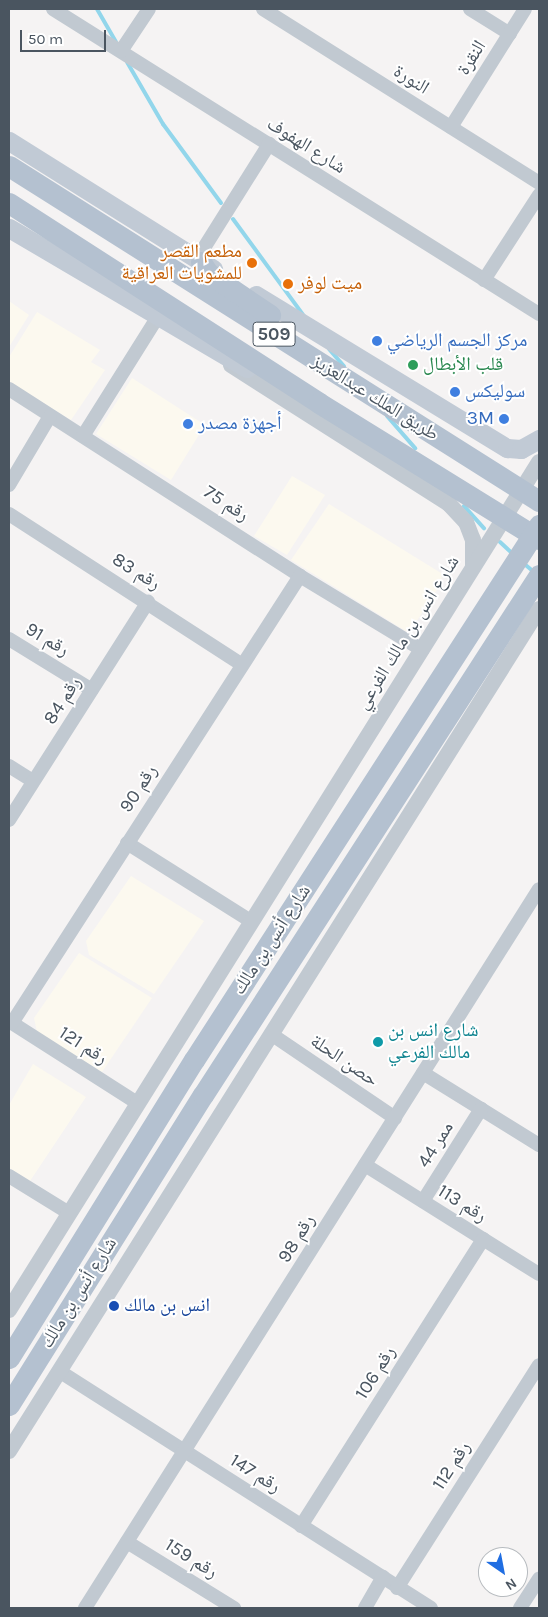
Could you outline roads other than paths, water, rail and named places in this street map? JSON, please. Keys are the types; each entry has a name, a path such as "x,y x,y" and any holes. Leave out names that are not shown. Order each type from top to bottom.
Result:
{"main road":[{"path":"9,141 199,261 507,448 521,449 539,439"},
{"name":"طريق الملك عبدالعزيز","path":"9,166 539,502"},
{"name":"طريق الملك عبدالعزيز","path":"9,203 319,403 539,539"},
{"path":"9,228 282,390 319,403"},
{"path":"199,261 208,272 311,343 319,362"},
{"name":"شارع أنس بن مالك","path":"13,1350 194,1060 539,525"},
{"name":"شارع أنس بن مالك","path":"9,1406 203,1095 539,575"}],"street":[{"name":"شارع الهفوف","path":"53,9 539,314"},
{"path":"121,51 149,9"},
{"name":"النورة","path":"263,9 539,183"},
{"path":"470,9 510,34"},
{"name":"النقرة","path":"451,127 525,9"},
{"path":"199,261 269,144"},
{"path":"484,280 539,195"},
{"path":"83,436 160,316 176,330 448,504 466,522 469,531 473,566"},
{"name":"رقم 75","path":"9,389 300,576 422,650"},
{"path":"9,485 50,416"},
{"name":"شارع انس بن مالك الفرعي","path":"9,1310 422,650 503,516 539,462"},
{"name":"رقم 83","path":"9,514 148,602 241,664"},
{"name":"رقم 90","path":"10,1022 300,576"},
{"name":"رقم 84","path":"9,820 148,602"},
{"path":"9,1451 539,609"},
{"path":"517,644 539,618"},
{"name":"رقم 91","path":"9,639 92,690"},
{"path":"9,766 33,782"},
{"path":"127,842 251,921"},
{"name":"رقم 98","path":"86,1608 539,889"},
{"name":"رقم 121","path":"10,1022 138,1103"},
{"name":"حصن الحلة","path":"271,1034 395,1118"},
{"path":"423,1073 539,1144"},
{"name":"ممر 44","path":"423,1201 481,1109"},
{"name":"رقم 113","path":"365,1165 539,1273"},
{"path":"9,1176 69,1213"},
{"name":"رقم 106","path":"301,1526 484,1239"},
{"path":"9,1419 52,1337"},
{"name":"رقم 112","path":"397,1588 539,1365"},
{"name":"رقم 147","path":"59,1371 431,1608"},
{"name":"رقم 159","path":"127,1542 234,1608"},
{"path":"365,1608 383,1578"},
{"path":"520,1608 539,1579"}],"waterway":[{"path":"97,9 116,42"},
{"path":"127,62 163,124 221,203"},
{"path":"233,219 304,316"},
{"path":"329,349 344,366"},
{"path":"387,416 415,448"},
{"path":"464,506 484,528"},
{"path":"500,542 513,554"},
{"path":"522,562 534,572"}],"place":[{"name":"مطعم القصر للمشويات العراقية","path":"252,263"},
{"name":"ميت لوفر","path":"288,284"},
{"name":"مركز الجسم الرياضي","path":"377,341"},
{"name":"قلب الأبطال","path":"413,365"},
{"name":"سوليكس","path":"455,392"},
{"name":"3M","path":"504,419"},
{"name":"أجهزة مصدر","path":"188,424"},
{"name":"شارع انس بن مالك الفرعي","path":"378,1042"},
{"name":"انس بن مالك","path":"114,1306"}]}
